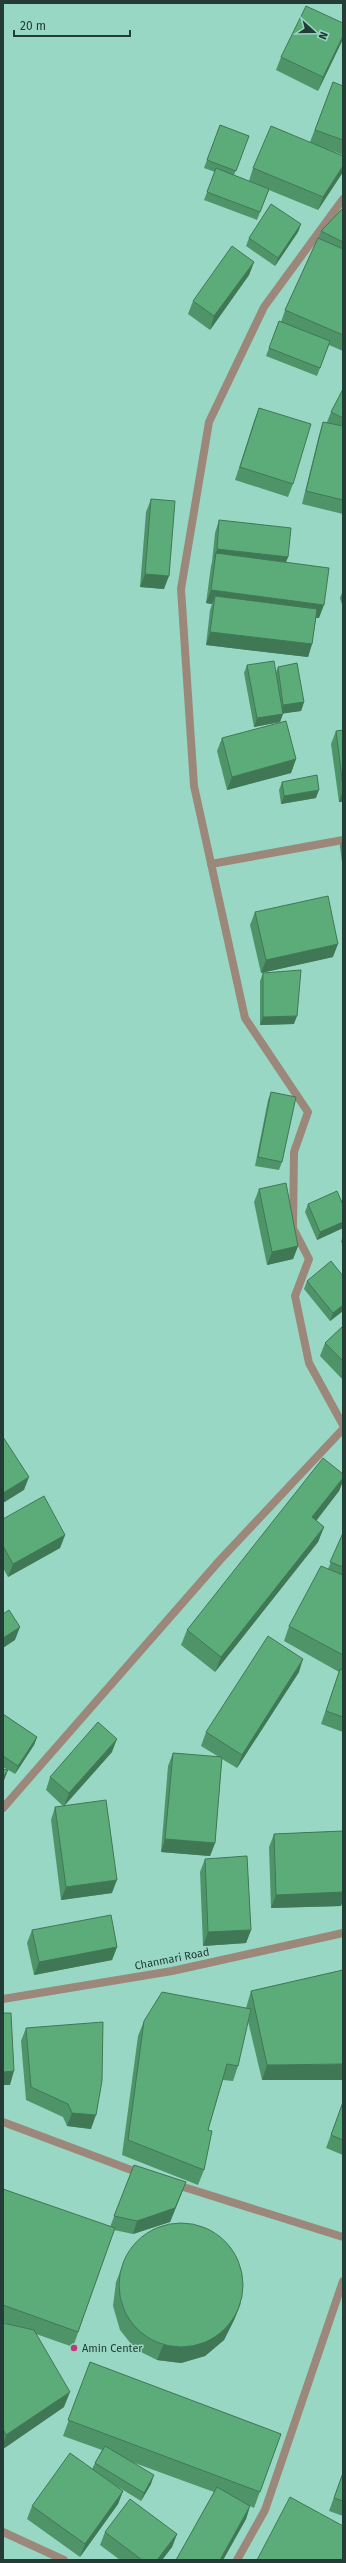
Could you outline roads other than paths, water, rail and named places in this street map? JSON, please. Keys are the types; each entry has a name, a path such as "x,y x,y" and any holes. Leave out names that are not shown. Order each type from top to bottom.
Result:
{"street":[{"path":"343,199 264,307 209,422 181,590 194,786 245,1018 308,1112 294,1152 293,1228 308,1259 295,1296 309,1363 343,1424"},
{"path":"211,864 343,840"},
{"path":"3,1808 220,1560 343,1429"},
{"name":"Chanmari Road","path":"3,1999 172,1971 343,1933"},
{"path":"3,2122 147,2176"},
{"path":"162,2181 343,2237"},
{"path":"237,2560 265,2510 343,2280"},
{"path":"3,2532 64,2560"}],"place":[{"name":"Amin Center","path":"74,2348"}]}
